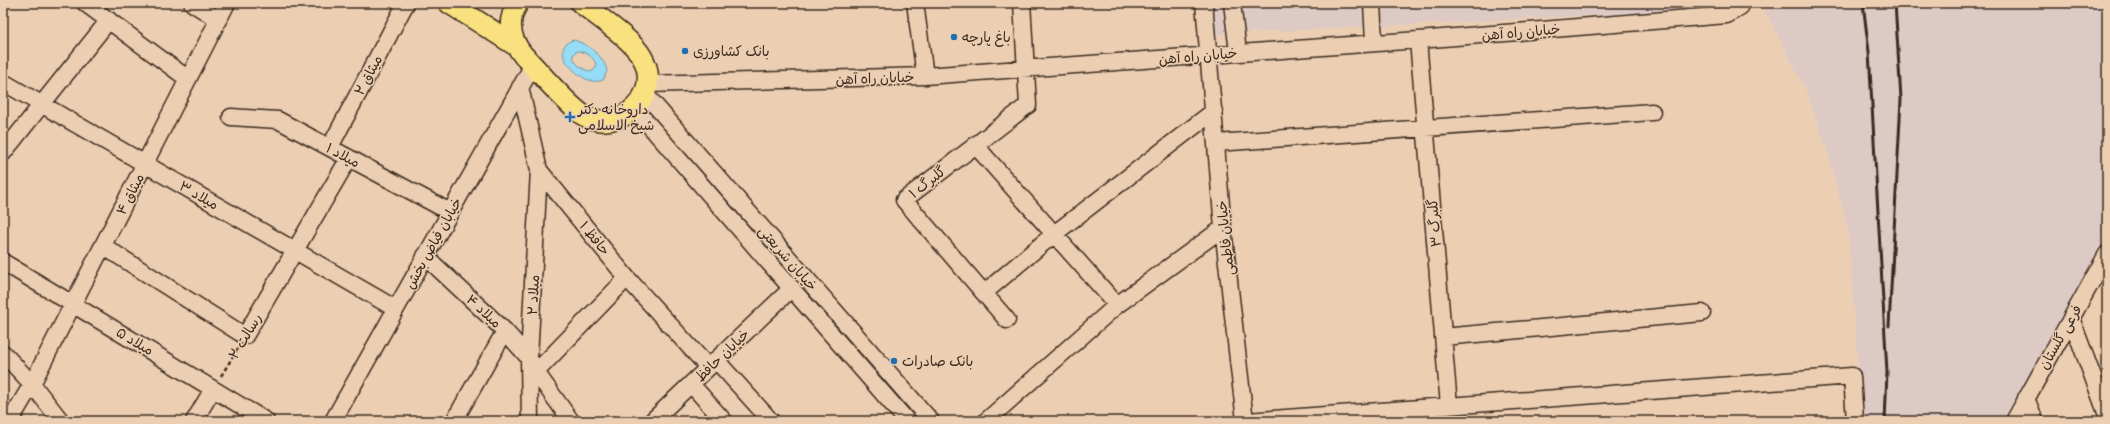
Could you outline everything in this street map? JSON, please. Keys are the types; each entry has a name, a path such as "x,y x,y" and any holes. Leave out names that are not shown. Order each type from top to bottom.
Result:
{"main road":[{"path":"449,3 515,45 583,115 596,120 610,121 624,117 643,96 647,70 642,57 634,46 580,3"},
{"path":"515,45 511,34 510,21 518,3"},
{"path":"602,3 608,25"}],"street":[{"path":"85,3 188,79"},
{"path":"192,3 219,20"},
{"name":"میثاق ۴","path":"10,421 32,384 228,3"},
{"name":"میثاق ۲","path":"330,147 406,3"},
{"path":"915,3 924,76"},
{"path":"1022,3 1026,69"},
{"name":"خیابان فاطمی","path":"1204,3 1223,228 1246,421"},
{"path":"1232,3 1238,52"},
{"path":"1372,3 1374,42"},
{"name":"خیابان راه آهن","path":"643,96 1418,40 1727,15 1740,7 1742,3"},
{"path":"3,153 109,20"},
{"name":"گلبرگ ۳","path":"1418,40 1449,406"},
{"name":"خیابان فیاض بخش","path":"333,421 533,65"},
{"name":"گلبرگ ۱","path":"1007,320 904,200 1028,105 1026,69"},
{"name":"میلاد ۳","path":"3,82 396,309"},
{"name":"حافظ ۱","path":"520,87 539,170 627,278 771,421"},
{"name":"خیابان شریعتی","path":"643,96 792,288 907,421"},
{"name":"خیابان شریعتی","path":"643,96 931,421"},
{"path":"984,294 1054,234 1214,111"},
{"path":"1216,143 1652,112"},
{"name":"میلاد ۱","path":"231,117 278,120 450,212"},
{"path":"975,145 1117,305"},
{"name":"رسالت ۲","path":"245,336 349,158"},
{"name":"میلاد ۲","path":"530,421 529,358 539,170"},
{"path":"986,421 1117,305 1223,228"},
{"path":"103,246 245,336"},
{"name":"فرعی گلستان","path":"2014,421 2107,254"},
{"name":"میلاد ۴","path":"425,256 505,331 529,358 536,372 571,421"},
{"name":"میلاد ۵","path":"3,262 266,421"},
{"path":"536,372 627,278"},
{"name":"خیابان حافظ","path":"652,421 792,288"},
{"path":"1443,336 1702,313"},
{"path":"2071,318 2107,415"},
{"path":"454,421 505,331"},
{"path":"3,353 32,384 61,421"},
{"path":"1246,421 1852,376 1855,421"},
{"path":"692,384 724,421"},
{"path":"194,421 213,389"},
{"path":"2026,398 2035,421"}],"path":[{"name":"رسالت ۲","path":"213,389 245,336"}],"shaded area":[{"path":"1197,3 1732,3 1720,9 1199,35"},
{"path":"1761,3 2107,3 2107,237 2003,421 1862,421 1848,230 1828,153 1805,88"}],"water":[{"path":"574,40 585,44 595,51 603,60 607,71 603,80 592,81 586,79 568,64 565,60 563,50 565,45","holes":["577,51 590,56 595,62 596,68 591,72 582,68 573,58 573,55"]}],"railway":[{"path":"1863,3 1869,52 1887,372 1885,421"},
{"path":"1889,326 1901,99 1895,3"}],"place":[{"name":"باغ پارچه","path":"954,37"},
{"name":"بانک کشاورزی","path":"685,51"},
{"name":"داروخانه دکتر شیخ الاسلامی","path":"570,117"},
{"name":"بانک صادرات","path":"894,361"}]}
